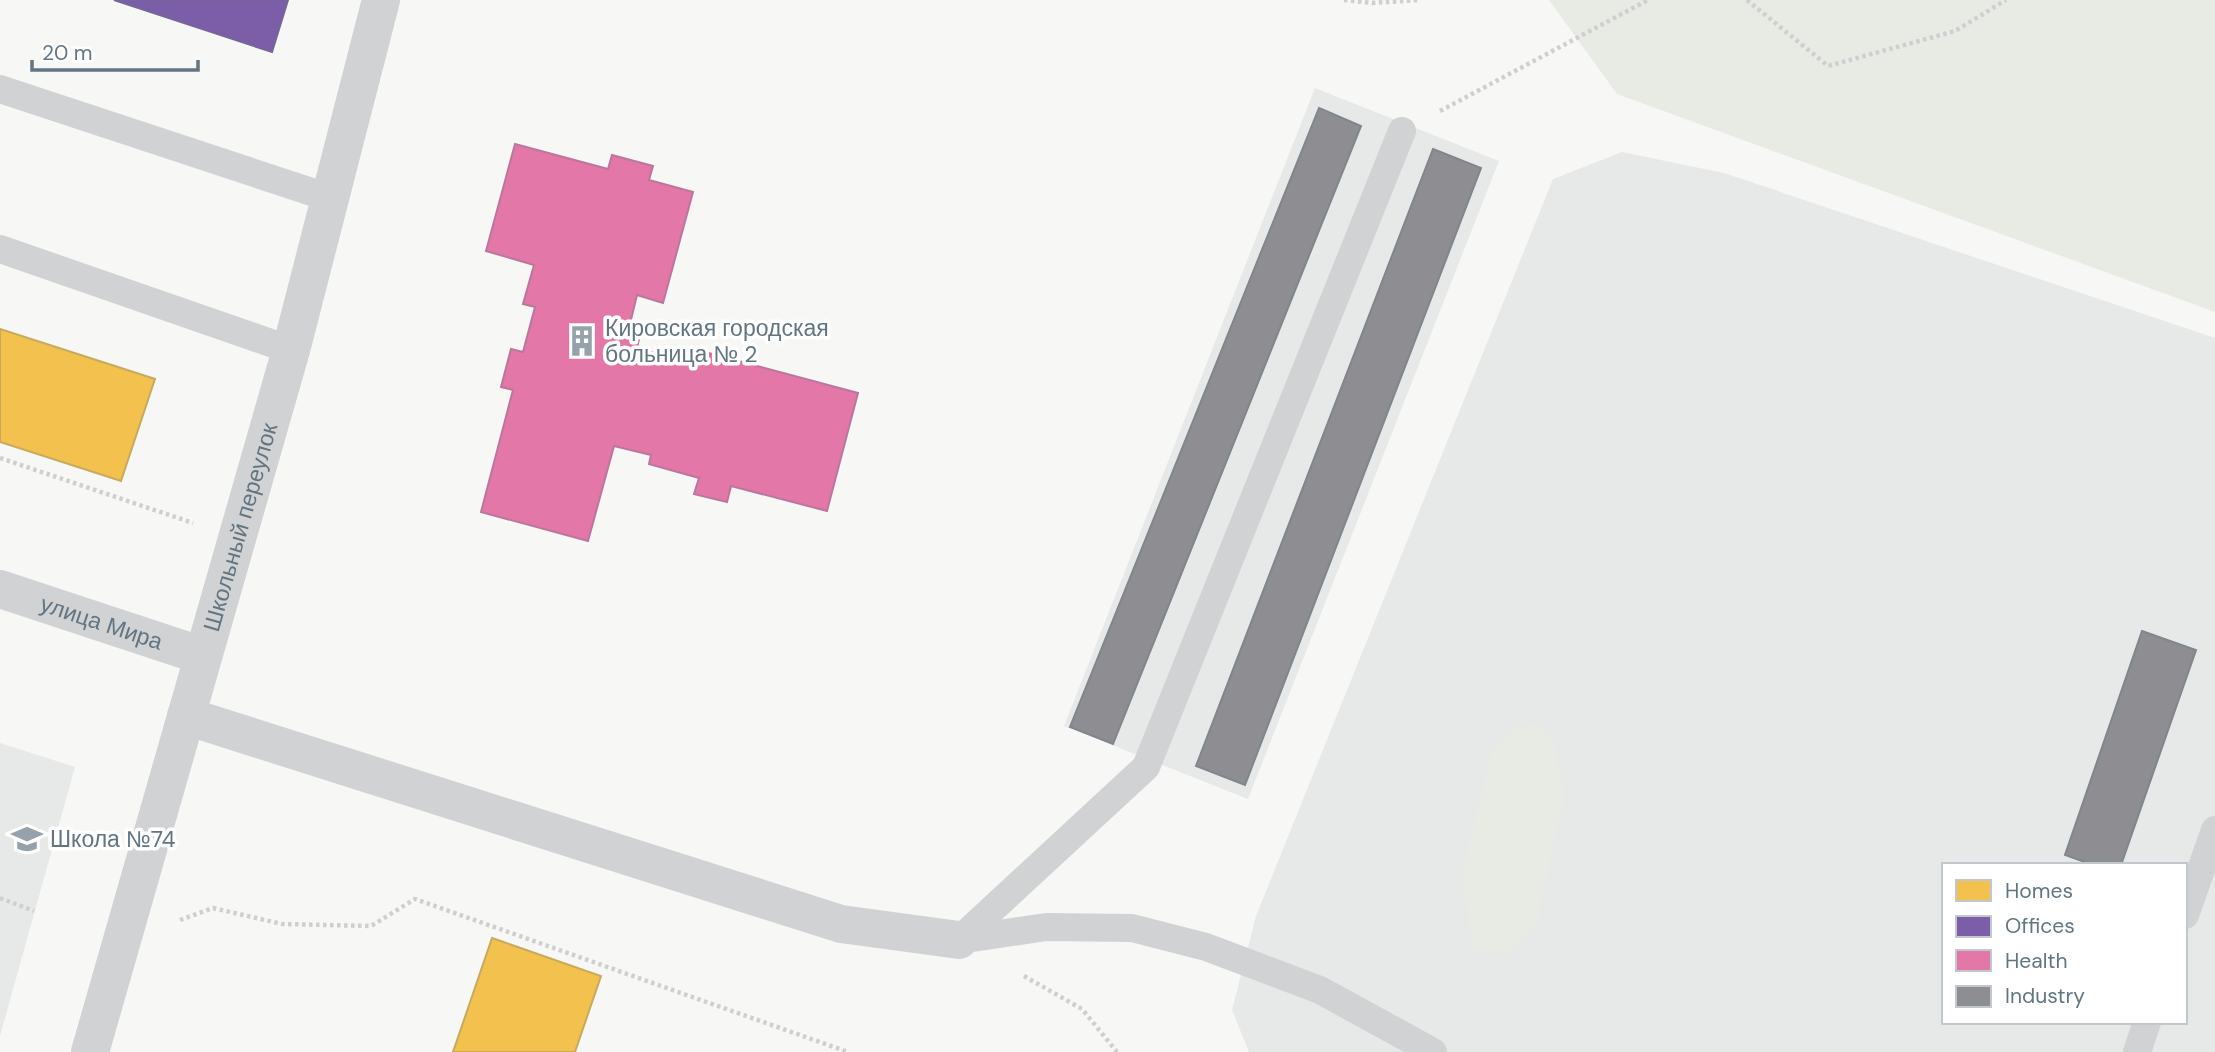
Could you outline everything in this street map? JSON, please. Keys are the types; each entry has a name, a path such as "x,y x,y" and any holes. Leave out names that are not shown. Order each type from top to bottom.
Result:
{"street":[{"name":"Школьный переулок","path":"90,1052 291,350 381,0"},
{"name":"улица Мира","path":"0,589 203,656"},
{"path":"186,716 841,924 959,940"}],"lane":[{"path":"0,89 330,198"},
{"path":"959,940 1146,766 1402,131"},
{"path":"0,249 291,350"},
{"path":"2187,909 2215,830"},
{"path":"959,940 1046,927 1132,928 1206,947 1320,990 1433,1052"},
{"path":"2137,1052 2146,1024"}],"path":[{"path":"1344,0 1372,3 1419,0"},
{"path":"1402,131 1648,0"},
{"path":"1746,0 1828,65 1955,31 2006,0"},
{"path":"0,458 237,538"},
{"path":"0,898 34,911"},
{"path":"169,924 213,908 282,924 371,926 415,899 848,1052"},
{"path":"959,940 1082,1009 1117,1052"}],"shaded area":[{"path":"1549,0 2215,0 2215,312 1617,94"},
{"path":"1315,88 1499,161 1248,799 1064,726"},
{"path":"1622,152 1724,173 2215,338 2215,1052 1249,1052 1232,1010 1256,916 1553,179"},
{"path":"1536,724 1553,742 1564,794 1536,925 1507,954 1474,952 1462,877 1491,754 1513,728"},
{"name":"Школа №74","path":"0,743 75,767 0,1036"}],"building: Homes":[{"path":"0,329 155,379 121,481 0,442"},
{"path":"492,938 601,976 575,1052 453,1052"}],"building: Offices":[{"path":"114,0 288,0 272,52"}],"building: Health":[{"name":"Кировская городская больница № 2","path":"515,144 608,169 612,155 653,166 649,180 693,192 663,303 637,295 628,332 640,335 637,348 682,361 686,347 858,393 827,511 731,486 727,502 694,494 699,478 649,464 651,455 614,446 588,541 481,512 513,390 501,387 511,349 523,352 535,307 523,304 534,265 486,251"}],"building: Industry":[{"path":"1319,108 1361,126 1113,744 1070,727"},
{"path":"1433,149 1481,168 1245,785 1196,766"},
{"path":"2142,631 2196,650 2122,863 2087,863 2065,855"}],"place":[{"name":"Кировская городская больница № 2","path":"582,341"},
{"name":"Школа №74","path":"27,839"}]}
